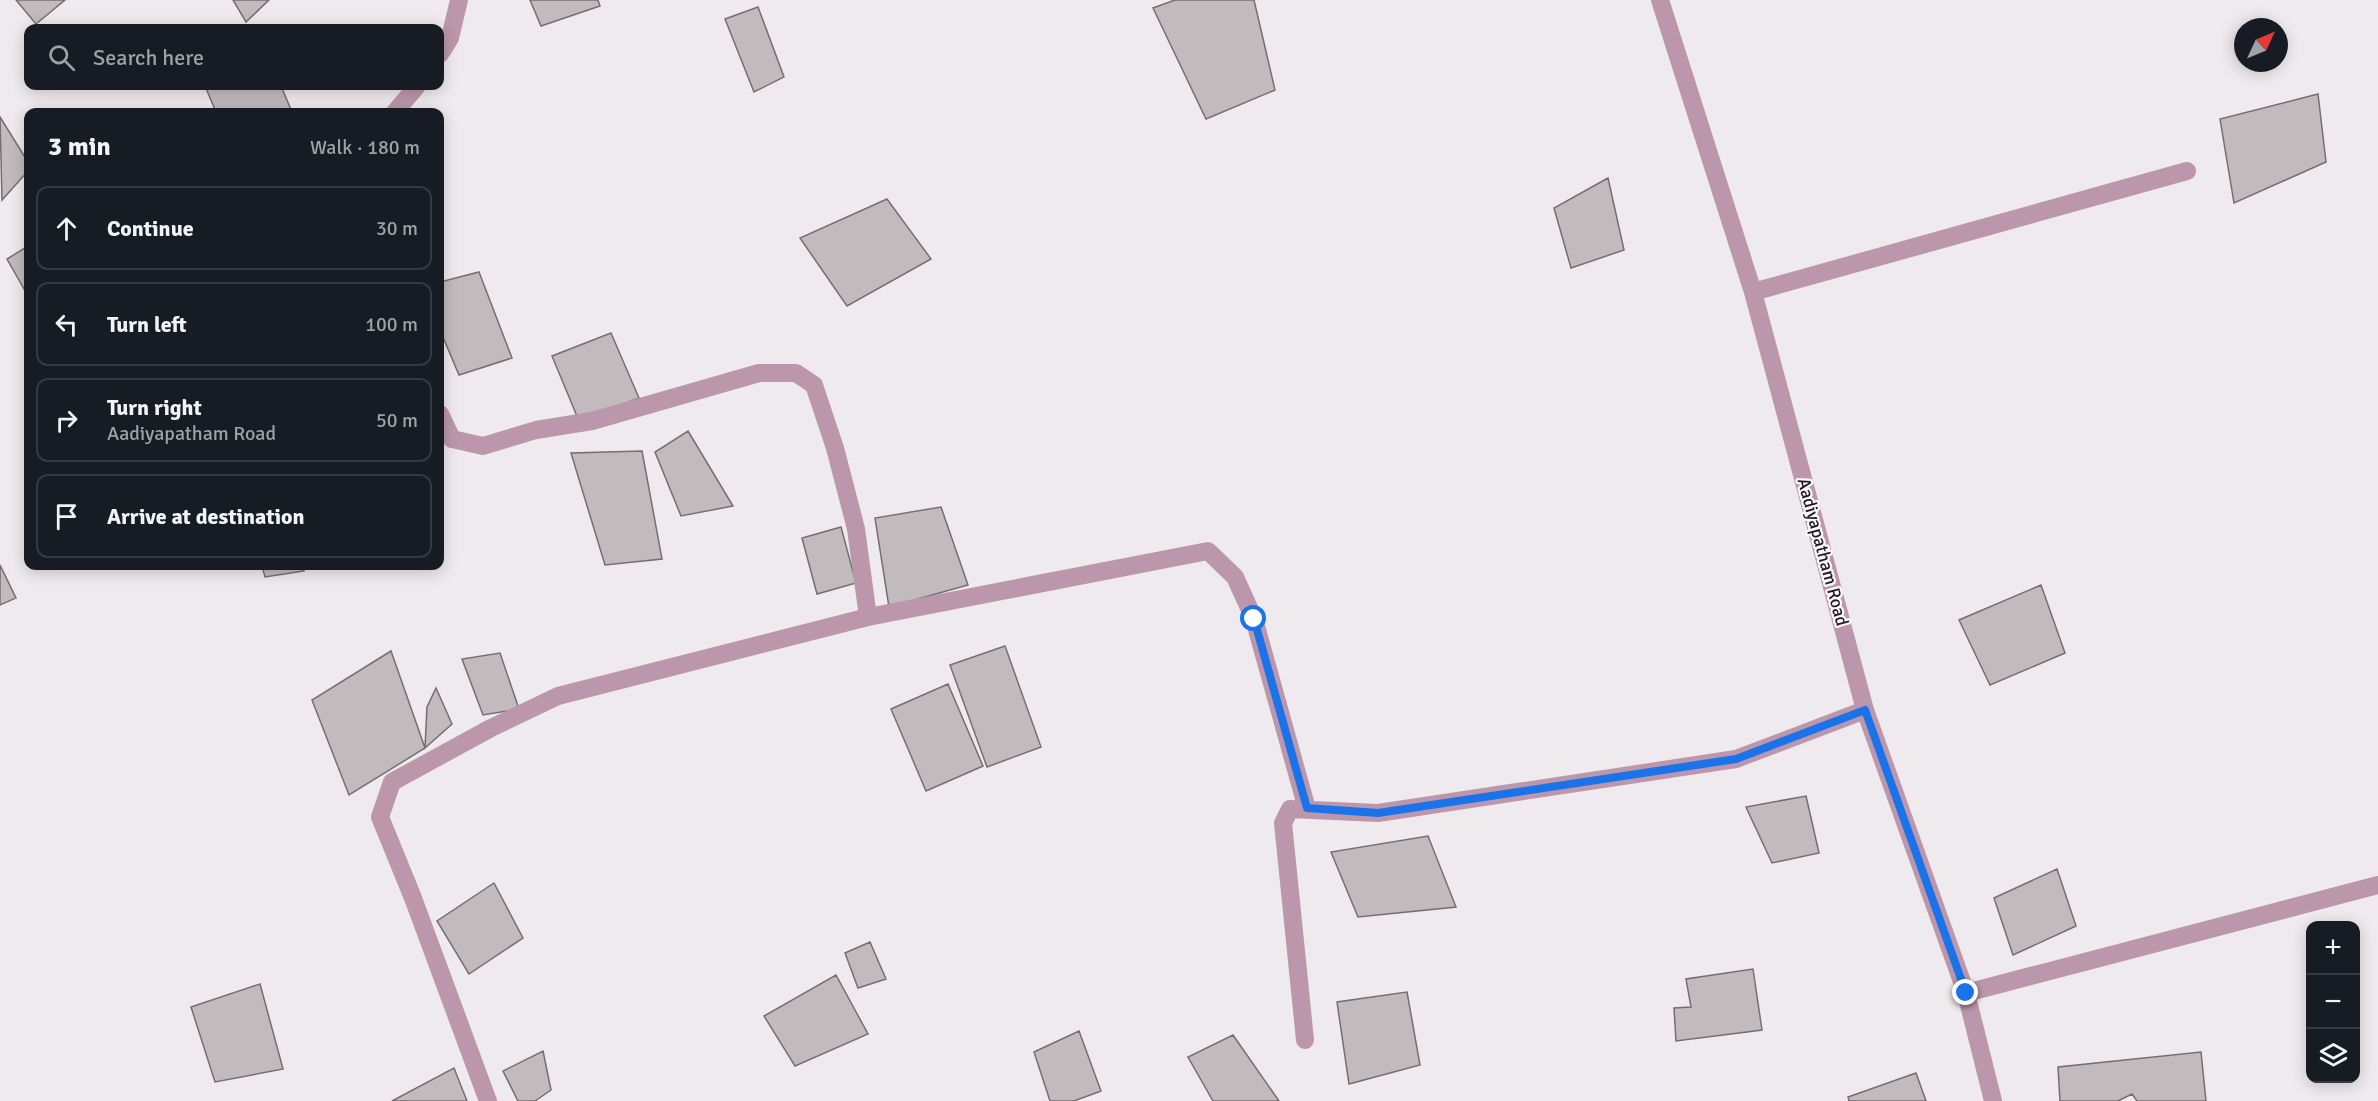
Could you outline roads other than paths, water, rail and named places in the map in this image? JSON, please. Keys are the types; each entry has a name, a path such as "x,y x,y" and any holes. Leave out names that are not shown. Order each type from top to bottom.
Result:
{"street":[{"path":"444,48 450,38 459,0"},
{"name":"Aadiyapatham Road","path":"1660,0 1753,292 1865,710 1966,993 1993,1101"},
{"path":"398,108 414,90"},
{"path":"1753,292 2187,171"},
{"path":"444,422 452,439 483,446 536,430 592,421 759,373 796,373 814,385 835,448 856,529 868,617"},
{"path":"489,1101 380,817 392,782 491,728 558,696 868,617 1208,551 1235,577 1254,619 1307,808"},
{"path":"1305,1040 1283,823 1290,809 1378,813 1736,759 1865,710"},
{"path":"1966,993 2378,885"}]}
